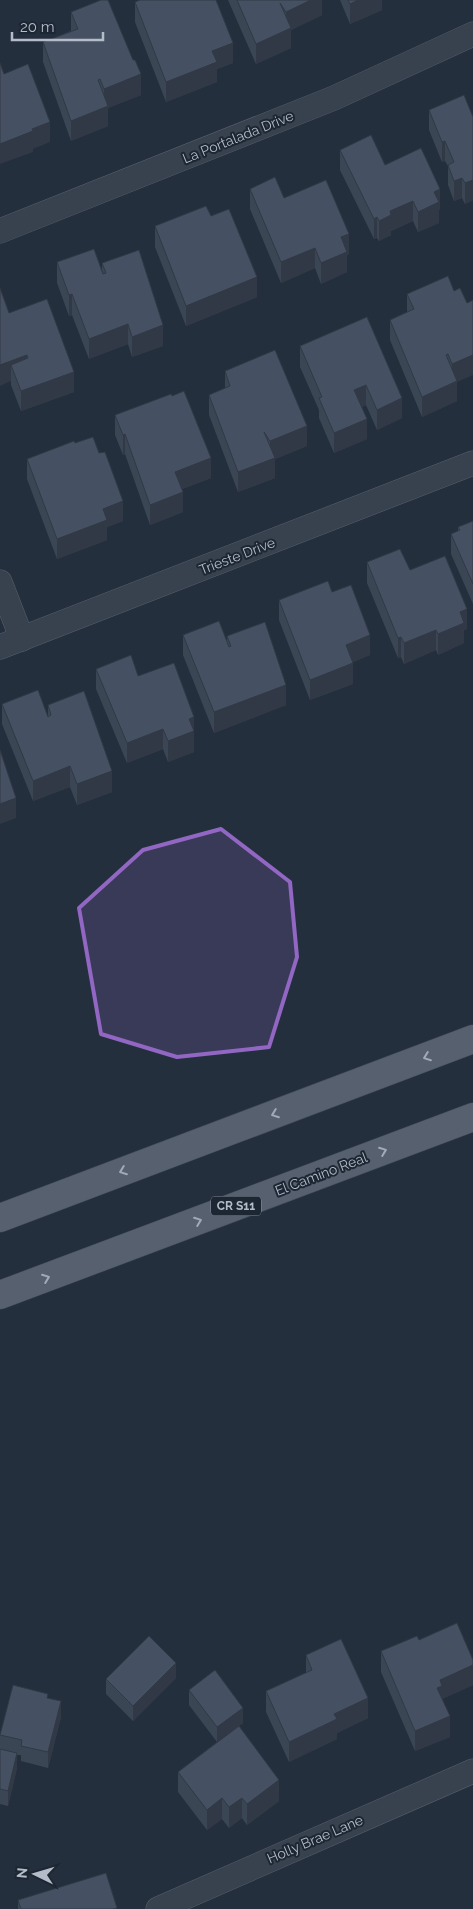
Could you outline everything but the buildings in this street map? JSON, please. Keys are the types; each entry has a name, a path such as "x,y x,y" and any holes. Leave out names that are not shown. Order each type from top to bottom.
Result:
{"main road":[{"path":"0,1218 473,1040"},
{"name":"El Camino Real","path":"0,1295 473,1117"}],"street":[{"name":"La Portalada Drive","path":"0,231 334,98 473,34"},
{"name":"Trieste Drive","path":"11,643 473,462"},
{"path":"0,582 11,643"},
{"name":"Holly Brae Lane","path":"158,1909 473,1771"}],"highlighted area":[{"path":"221,829 290,882 297,957 269,1047 177,1057 101,1034 79,908 143,850"}]}
